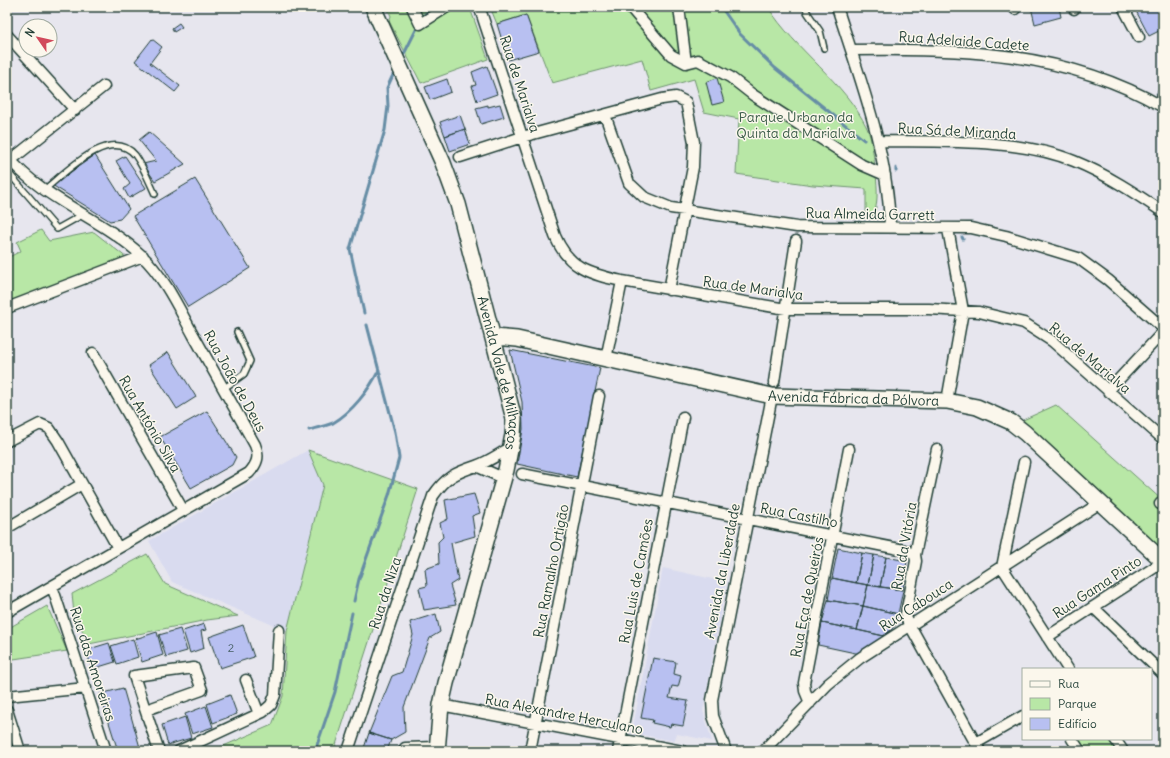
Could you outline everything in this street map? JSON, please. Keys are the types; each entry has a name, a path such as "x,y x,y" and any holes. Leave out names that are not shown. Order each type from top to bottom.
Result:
{"street":[{"name":"Avenida Vale de Milhaços","path":"372,7 443,163 458,204 494,337 514,419 510,448 503,478 458,636 441,705 437,749"},
{"path":"412,7 419,21 447,7"},
{"path":"630,7 671,55 686,63 698,60 730,77 753,95 862,165 885,175"},
{"path":"679,7 686,63"},
{"path":"837,7 879,141 889,197 890,227"},
{"path":"1123,7 1139,37"},
{"name":"Rua de Marialva","path":"480,9 555,236 563,252 581,269 597,276 622,281 786,309 929,309 979,312 1024,323 1052,341 1163,439"},
{"path":"7,35 75,110"},
{"name":"Rua Adelaide Cadete","path":"851,50 948,52 1014,56 1089,73 1132,90 1163,107"},
{"path":"9,158 75,110 104,86"},
{"path":"460,157 522,137 671,97 680,98 686,102 694,142 694,154 685,211 669,290"},
{"name":"Rua Almeida Garrett","path":"605,115 629,183 644,197 671,208 797,227 971,228 999,234 1078,258 1108,280 1163,328"},
{"name":"Rua Sá de Miranda","path":"879,141 983,143 1043,151 1073,160 1096,171 1163,212"},
{"name":"Rua João de Deus","path":"7,612 249,473 257,463 257,451 255,445 175,301 143,256 117,236 44,190 28,177 9,158"},
{"path":"947,401 963,311 948,229"},
{"name":"Avenida da Liberdade","path":"726,751 713,716 712,700 773,389 796,241"},
{"path":"7,308 143,256"},
{"path":"606,359 622,281"},
{"path":"1108,391 1163,332"},
{"name":"Avenida Fábrica da Pólvora","path":"494,337 517,339 606,359 773,389 947,401 977,407 1011,422 1025,433 1163,561"},
{"name":"Rua António Silva","path":"92,353 183,510"},
{"name":"Rua Ramalho Ortigão","path":"530,751 599,396"},
{"name":"Rua Luis de Camões","path":"618,751 665,503 683,417"},
{"path":"8,438 40,424 44,425 58,440 118,548"},
{"name":"Rua da Niza","path":"348,751 433,496 451,476 460,470 476,466 510,448"},
{"name":"Rua da Vitória","path":"937,448 915,555 916,561 906,614 910,625 978,747"},
{"name":"Rua Eça de Queirós","path":"810,703 805,691 804,683 849,449"},
{"path":"1024,462 1002,567 1067,668"},
{"path":"476,466 503,478"},
{"name":"Rua Castilho","path":"522,474 904,550 915,555"},
{"path":"7,528 82,484"},
{"name":"Rua Cabouca","path":"763,751 810,703 855,662 1100,503"},
{"name":"Rua Gama Pinto","path":"1047,637 1163,561"},
{"name":"Rua das Amoreiras","path":"52,586 106,751"},
{"path":"1093,607 1163,674"},
{"path":"179,751 259,714 268,707 275,695 280,630"},
{"path":"146,710 202,690 194,668 134,676 160,751"},
{"path":"246,680 259,714"},
{"path":"7,696 86,688"},
{"name":"Rua Alexandre Herculano","path":"441,705 682,751"},
{"path":"7,710 20,751"},
{"path":"978,747 1022,717"},
{"path":"1073,740 1080,751"},
{"path":"1116,740 1123,751"},
{"path":"404,751 406,748 437,749"}],"lane":[{"path":"806,7 807,12 820,31 824,48"},
{"path":"44,190 97,150 108,145 119,145 127,148 135,156 155,194"},
{"path":"7,171 57,228 82,215"},
{"path":"20,186 28,177"},
{"path":"223,389 244,374 250,361 237,332"}],"shaded area":[{"path":"308,450 323,485 287,631 172,582 149,541"},
{"path":"663,568 726,582 703,711 712,741 677,734 674,741 632,733"}],"green space":[{"path":"387,7 474,7 470,8 488,59 421,83 389,21 391,16"},
{"name":"Parque Urbano da Quinta da Marialva","path":"490,7 768,7 792,38 846,96 858,111 867,128 872,147 876,179 877,197 874,215 866,217 866,189 813,185 736,174 739,119 704,112 694,79 651,91 642,59 552,83 526,15 497,24"},
{"path":"41,230 49,241 94,232 132,262 7,306 7,258 21,251 17,242"},
{"path":"1056,405 1163,501 1163,550 1023,420"},
{"path":"308,450 418,489 334,751 212,751 272,725 283,696 287,631 323,485"},
{"path":"147,554 165,584 238,616 207,620 89,644 74,614 72,594"},
{"path":"47,606 67,651 7,660 7,629"},
{"path":"1080,740 1109,740 1116,751 1087,751"}],"building":[{"path":"1031,7 1059,7 1061,17 1035,24"},
{"path":"1134,7 1163,7 1163,29 1149,36"},
{"path":"526,15 539,51 508,60 497,24"},
{"path":"179,23 182,27 174,32 172,28"},
{"path":"152,39 162,47 150,63 180,86 175,92 135,61"},
{"path":"487,66 497,94 477,101 472,86 476,85 472,72"},
{"path":"717,78 724,102 712,105 706,82"},
{"path":"447,79 451,92 430,100 425,87"},
{"path":"1163,84 1163,99 1156,94"},
{"path":"500,104 504,117 481,124 476,108"},
{"path":"460,115 465,129 445,136 440,122"},
{"path":"465,129 470,144 450,151 445,136"},
{"path":"149,132 185,164 155,181 143,164 156,161 139,140"},
{"path":"95,155 129,209 120,219 110,221 52,185"},
{"path":"125,156 146,188 129,198 124,189 130,184 116,161"},
{"path":"195,179 250,268 188,307 133,216"},
{"path":"510,350 600,368 577,477 517,464 523,429 522,402"},
{"path":"168,352 196,397 177,409 149,365"},
{"path":"207,411 236,457 232,465 191,488 160,437"},
{"path":"474,494 480,513 472,516 475,536 451,543 458,580 450,585 456,605 424,610 419,588 427,586 425,569 439,564 438,542 443,537 440,523 448,519 445,500"},
{"path":"838,548 862,553 856,583 832,578"},
{"path":"862,553 874,555 868,585 856,583"},
{"path":"874,555 886,557 880,587 868,585"},
{"path":"886,557 907,561 903,590 880,587"},
{"path":"832,578 868,585 863,606 828,600"},
{"path":"868,585 903,590 898,614 863,606"},
{"path":"828,600 863,606 857,630 822,623"},
{"path":"863,606 898,614 895,626 884,636 857,630"},
{"path":"436,614 440,632 430,638 404,707 405,732 391,740 369,733 392,676 402,672 413,635 410,622"},
{"path":"822,623 884,636 860,654 818,645"},
{"path":"204,624 206,630 201,631 204,648 190,653 183,631"},
{"path":"243,625 254,657 220,668 209,637"},
{"path":"180,629 187,651 166,657 159,635"},
{"path":"157,632 163,655 142,662 135,639"},
{"path":"133,639 138,657 117,664 111,646"},
{"path":"109,643 115,662 92,669 86,650"},
{"path":"653,658 676,662 674,674 681,676 678,687 672,686 669,698 688,701 683,726 671,724 670,727 652,723 653,720 641,718"},
{"path":"123,688 141,751 118,751 100,694"},
{"path":"230,695 237,714 213,723 207,704"},
{"path":"206,706 213,727 192,734 185,714"},
{"path":"185,717 191,738 168,745 162,725"},
{"path":"369,733 391,740 387,751 363,751"}],"waterway":[{"path":"422,19 424,15 434,7"},
{"path":"721,7 740,34 775,68 864,140"},
{"path":"404,54 418,26"},
{"path":"364,313 350,249 385,130 388,106 387,88 393,75"},
{"path":"354,601 359,579 389,495 399,458 395,432 367,325"},
{"path":"309,430 333,423 347,413 365,393 379,370"},
{"path":"315,751 335,692 352,613"}]}
